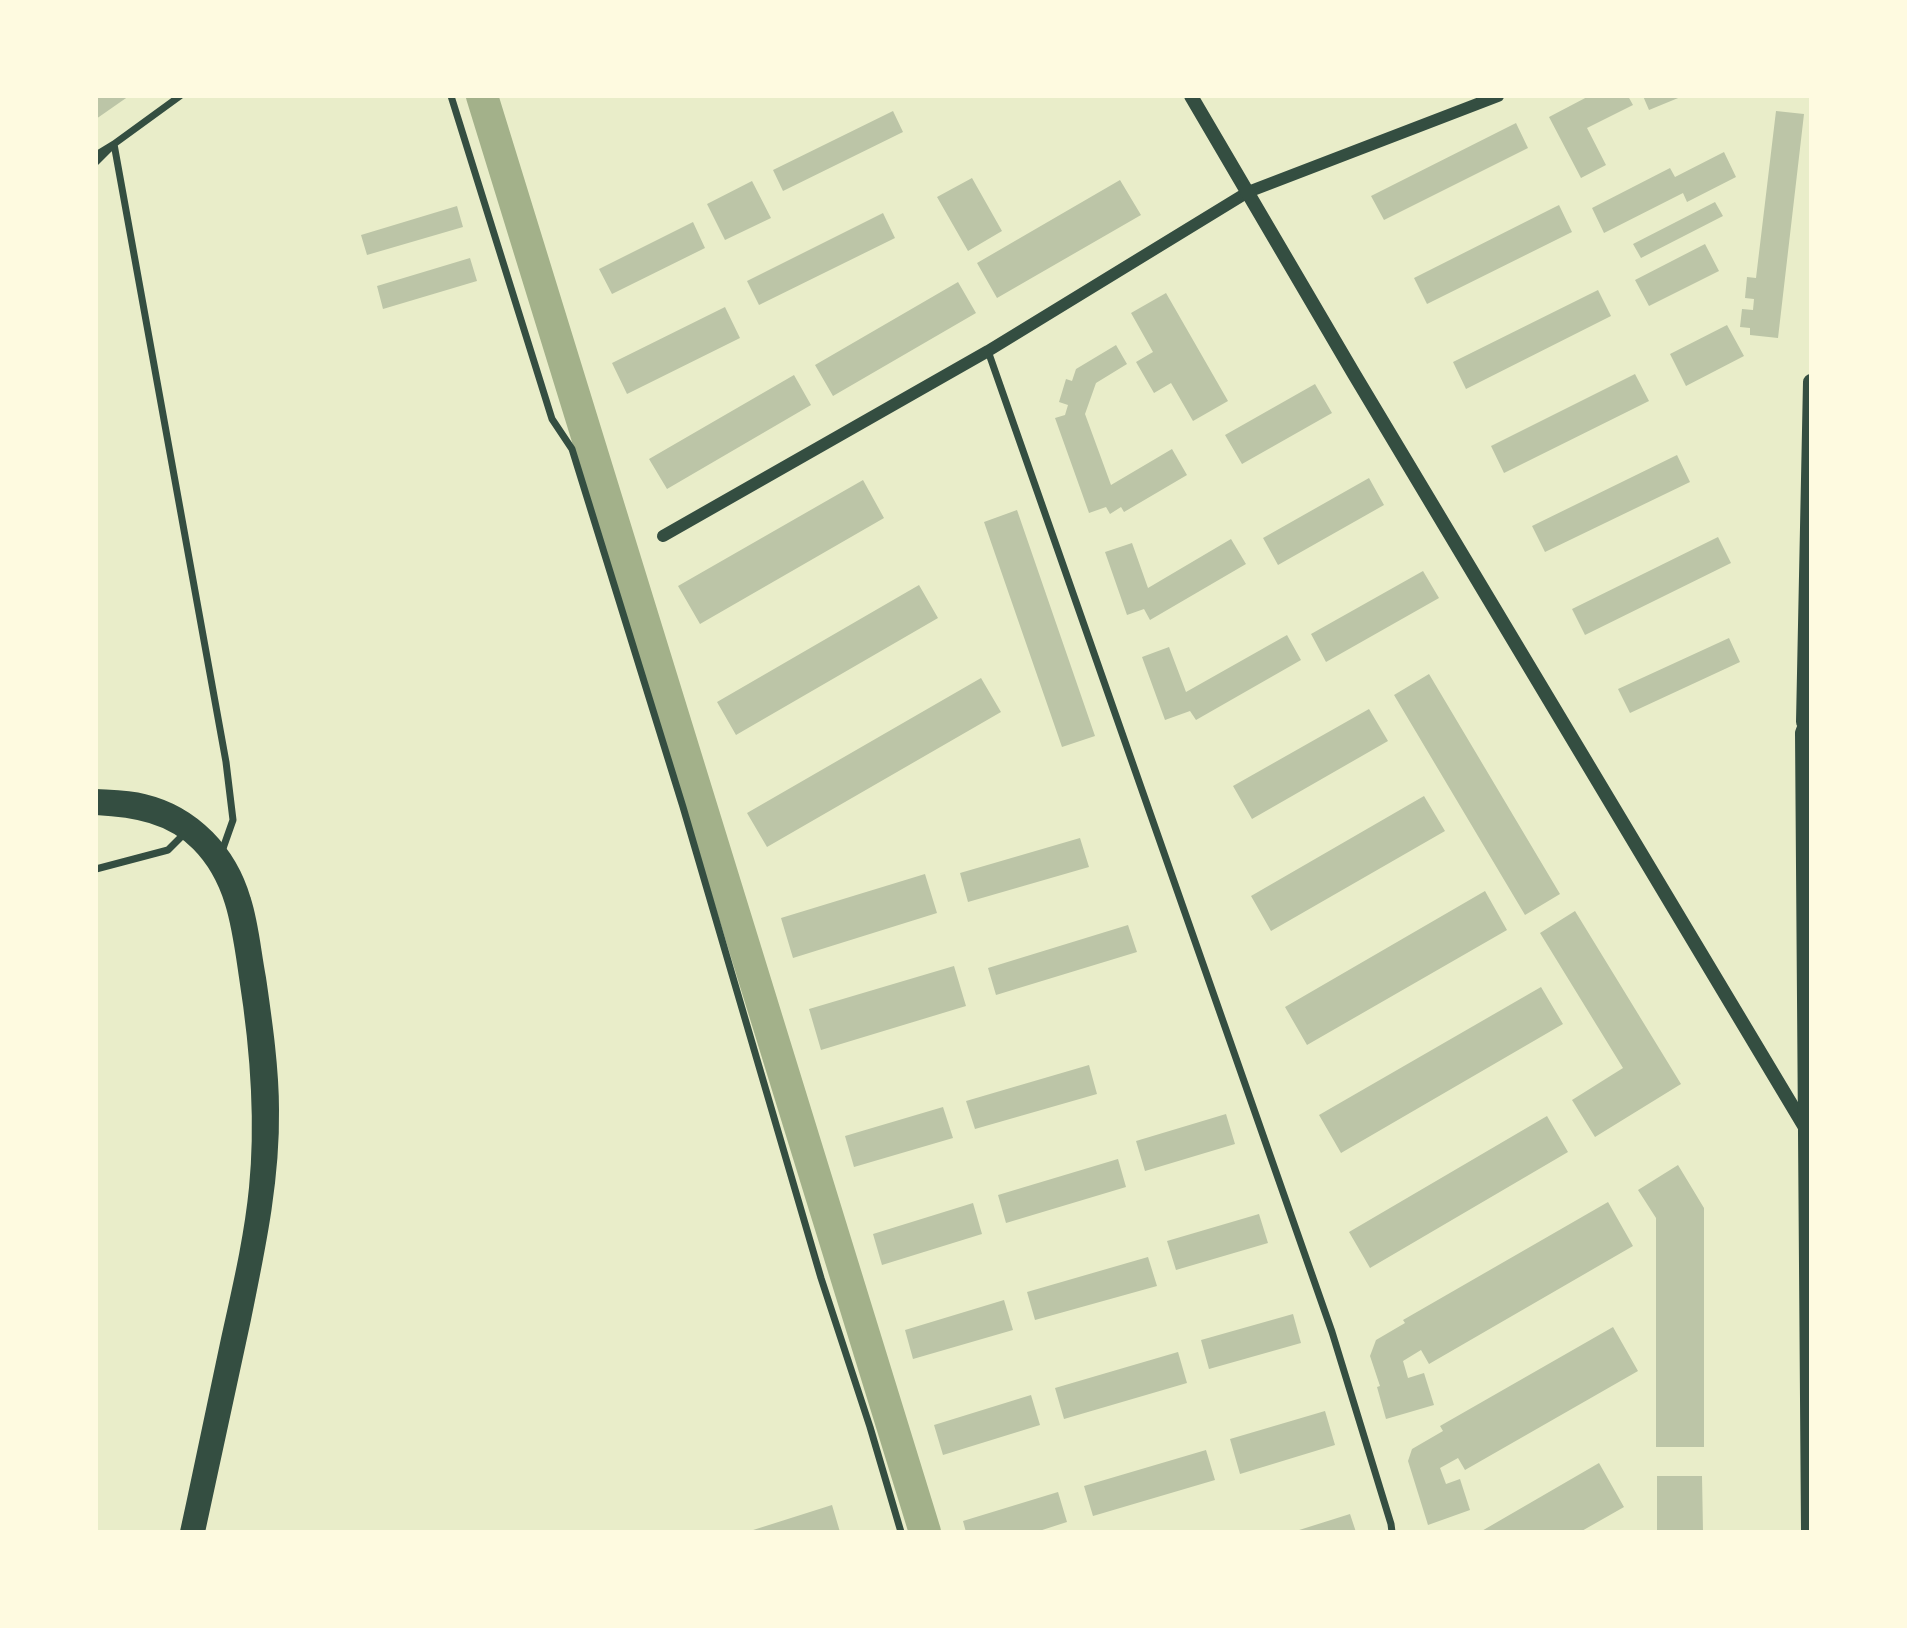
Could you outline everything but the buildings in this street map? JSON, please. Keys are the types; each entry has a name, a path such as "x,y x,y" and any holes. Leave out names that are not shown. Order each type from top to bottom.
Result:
{"main road":[{"path":"1191,96 1354,374 1809,1133"},
{"path":"1809,1532 1809,1133 1803,733 1811,382"},
{"path":"1803,733 1811,711"},
{"path":"96,796 146,801 176,814 208,836 239,929 254,1032 259,1085 256,1188 247,1251 187,1532"},
{"path":"96,808 143,813 171,824 217,857 238,882 249,918 265,1022 272,1109 268,1195 198,1532"}],"street":[{"path":"96,155 180,96"},
{"path":"451,96 552,419 572,449 683,807 821,1278 901,1532"},
{"path":"663,536 989,351 1248,192 1497,96"},
{"path":"96,162 114,144"},
{"path":"114,144 226,762 233,820 217,857"},
{"path":"989,351 1332,1332 1392,1532"},
{"path":"96,869 168,850 185,833"}],"waterway":[{"path":"482,96 925,1532"}]}
